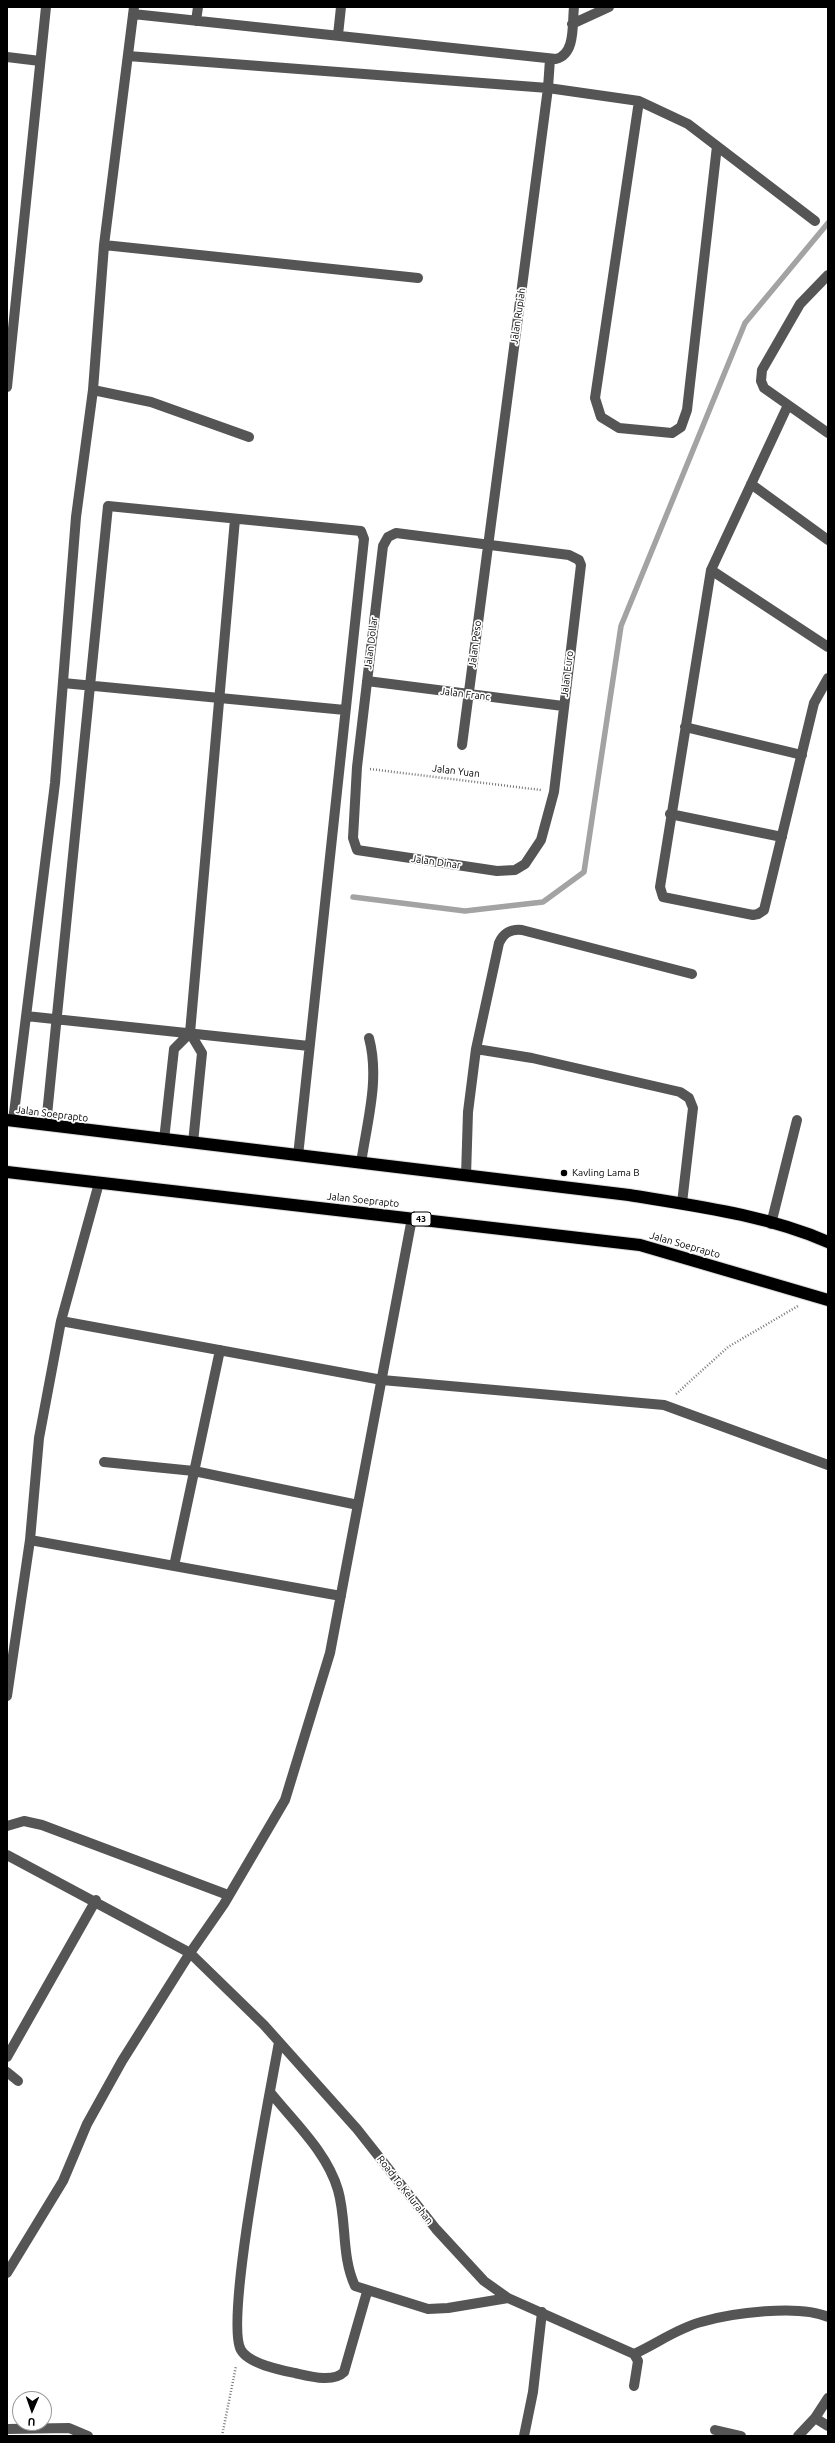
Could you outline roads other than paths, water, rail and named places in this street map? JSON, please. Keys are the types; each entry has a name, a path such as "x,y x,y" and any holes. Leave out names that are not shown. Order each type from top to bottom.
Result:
{"highway":[{"name":"Jalan Soeprapto","path":"10,1121 629,1195 713,1208 804,1232 828,1242"},
{"name":"Jalan Soeprapto","path":"7,1172 640,1244 816,1295 828,1300"}],"street":[{"path":"7,387 8,359 46,7"},
{"path":"196,21 198,7"},
{"path":"338,35 341,7"},
{"path":"10,1121 26,1016 55,783 76,517 93,390 104,245 134,10 196,21 338,35 550,59 562,57 567,54 570,49 574,7"},
{"path":"572,24 609,7"},
{"path":"128,56 548,88 639,101 688,124 815,222"},
{"path":"7,57 40,61"},
{"name":"Jalan Rupiah","path":"488,543 548,88 550,59"},
{"path":"639,101 595,398 601,417 619,428 672,433 681,427 683,422 687,410 717,146"},
{"path":"104,245 418,278"},
{"path":"828,275 800,304 762,370 761,381 764,388 828,433"},
{"path":"93,390 151,402 249,437"},
{"path":"788,405 711,570 670,814 660,887 662,897 753,915 762,913 764,910 814,703 828,678"},
{"path":"751,484 828,540"},
{"path":"46,1125 108,506 361,531 364,539 298,1156"},
{"path":"193,1143 202,1053 190,1033 235,518"},
{"name":"Jalan Dollar","path":"358,850 353,838 357,767 385,540 396,533 488,543"},
{"name":"Jalan Peso","path":"462,745 488,543"},
{"name":"Jalan Euro","path":"488,543 569,555 579,560 582,565 563,706 554,792 541,840 529,859 515,870"},
{"path":"711,570 828,647"},
{"name":"Jalan Franc","path":"367,682 563,706"},
{"path":"63,683 345,710"},
{"path":"685,727 802,756"},
{"path":"670,814 782,837"},
{"name":"Jalan Dinar","path":"358,850 497,871 515,870"},
{"path":"466,1176 468,1112 476,1049 499,943 504,934 509,931 522,930 692,974"},
{"path":"26,1016 309,1046"},
{"path":"164,1140 174,1049 190,1033"},
{"path":"360,1163 373,1081 374,1065 368,1038"},
{"path":"476,1049 548,1062 680,1092 689,1098 693,1108 682,1204"},
{"path":"771,1224 797,1120"},
{"path":"7,1696 30,1540 39,1438 61,1320 99,1183"},
{"path":"7,2273 63,2181 87,2124 122,2061 228,1895 286,1800 330,1653 412,1218"},
{"path":"61,1320 382,1380 664,1405 828,1465"},
{"path":"174,1566 220,1350"},
{"path":"104,1462 194,1471 358,1505"},
{"path":"30,1540 341,1596"},
{"path":"7,1826 24,1821 42,1825 228,1895"},
{"name":"Road To Kelurahan","path":"7,1855 96,1900 190,1953 279,2042 357,2129 436,2229 484,2281 508,2298 634,2354"},
{"path":"7,2057 96,1900"},
{"path":"279,2042 242,2261 237,2335 240,2348 245,2356 253,2360 294,2373 332,2378 340,2376 344,2372 367,2292"},
{"path":"7,2072 18,2081"},
{"path":"270,2092 326,2162 333,2176 339,2191 350,2276 355,2286 367,2292 428,2309 448,2308 508,2298"},
{"path":"634,2386 638,2361 634,2354 700,2322 747,2312 801,2311 828,2317"},
{"path":"524,2436 533,2392 542,2312"},
{"path":"798,2436 815,2418 828,2398"},
{"path":"815,2418 828,2426"},
{"path":"7,2429 69,2428 88,2436"},
{"path":"715,2430 741,2436"}],"waterway":[{"path":"353,897 465,911 543,902 584,872 621,626 745,323 828,223"}],"place":[{"name":"Kavling Lama B","path":"564,1173"}]}
